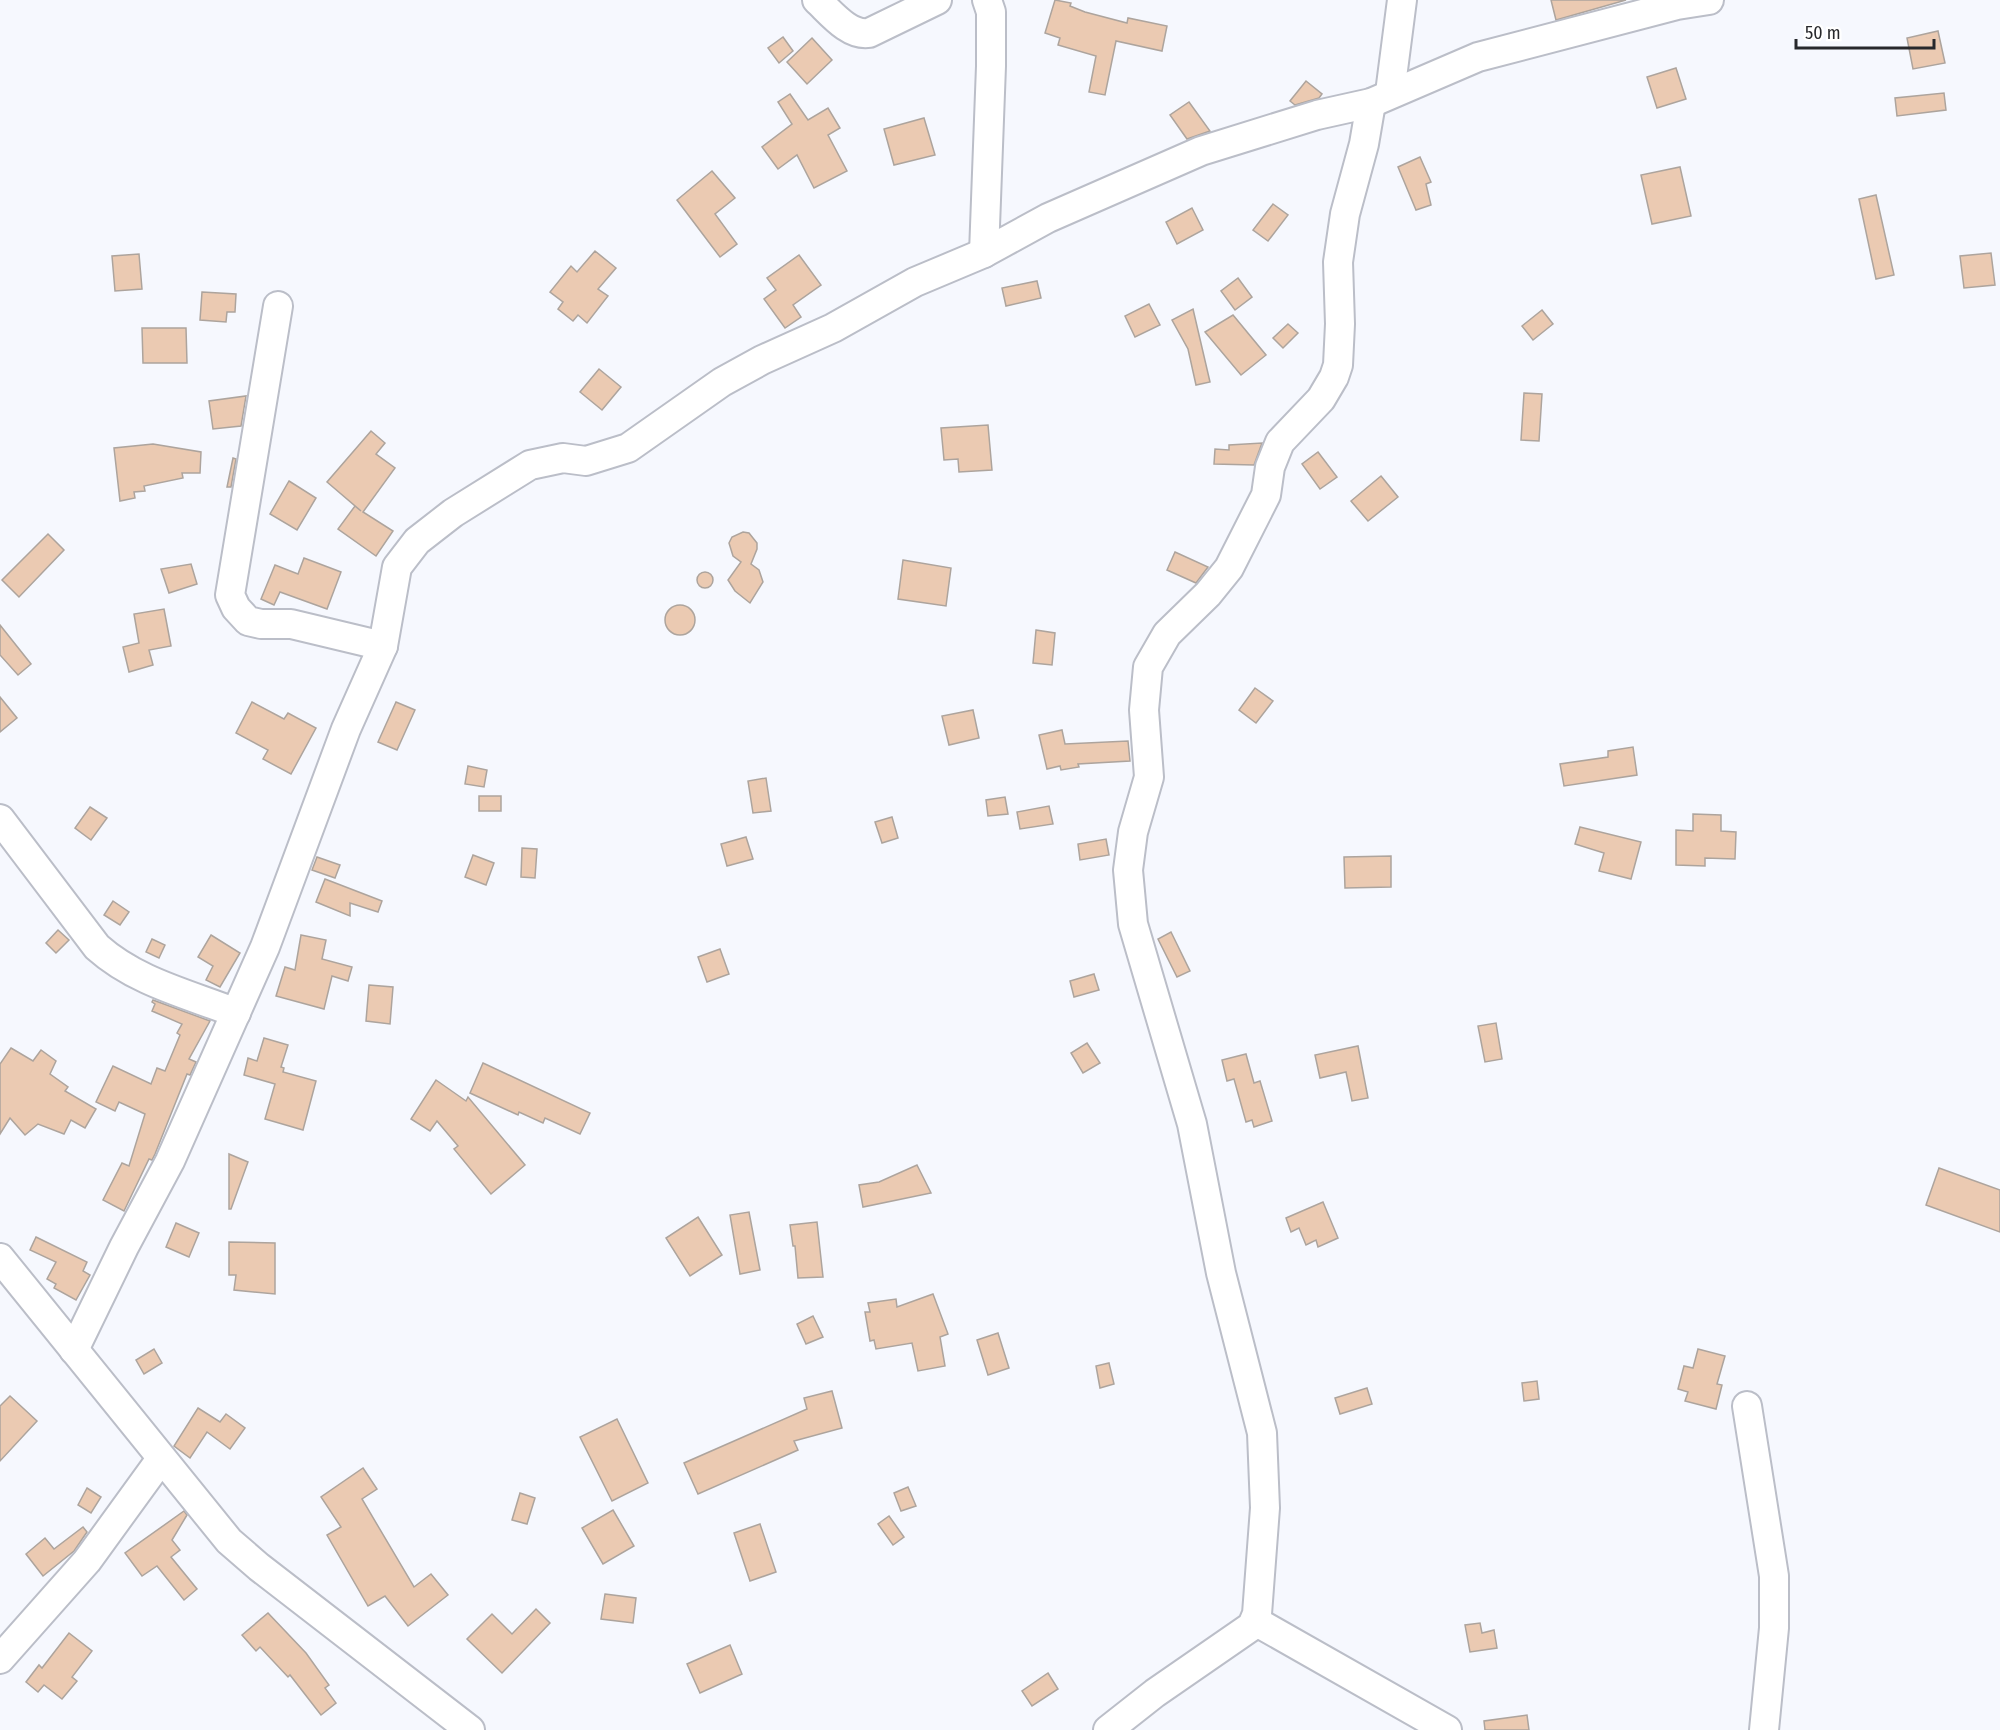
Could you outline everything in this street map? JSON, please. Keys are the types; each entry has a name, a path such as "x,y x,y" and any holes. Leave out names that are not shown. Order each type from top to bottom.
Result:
{"street":[{"path":"817,0 853,31 861,34 869,33 937,0"},
{"path":"984,253 991,66 991,12 987,0"},
{"path":"1108,1730 1155,1693 1249,1628 1255,1621 1265,1508 1262,1433 1221,1273 1192,1124 1133,924 1128,870 1133,832 1149,777 1144,710 1148,667 1167,634 1208,594 1229,568 1266,495 1270,467 1280,442 1321,399 1334,377 1338,365 1340,324 1338,262 1343,223 1381,98 1402,0"},
{"path":"74,1350 124,1247 170,1161 265,947 346,729 383,646 397,567 417,541 501,482 530,465 563,458 586,461 628,448 722,382 833,328 915,282 984,253 1048,218 1201,151 1381,98 1478,57 1677,5 1709,0"},
{"path":"278,306 230,595 236,608 248,621 261,624 291,624 383,646"},
{"path":"0,819 97,947 116,964 147,980 236,1013"},
{"path":"0,1258 229,1541 259,1567 470,1730"},
{"path":"1747,1406 1774,1576 1773,1628 1764,1730"},
{"path":"0,1659 87,1561 161,1459"},
{"path":"1255,1621 1447,1730"}],"building":[{"path":"1055,0 1071,3 1070,6 1085,12 1127,23 1128,18 1167,26 1162,51 1116,41 1105,95 1089,92 1096,56 1058,45 1060,38 1045,33"},
{"path":"1551,0 1626,0 1556,20"},
{"path":"1938,31 1945,63 1913,69 1907,38"},
{"path":"783,37 793,51 779,63 768,48"},
{"path":"812,38 832,60 807,84 787,62"},
{"path":"1676,68 1686,99 1657,108 1647,77"},
{"path":"1306,81 1322,94 1319,98 1295,105 1290,101"},
{"path":"1944,93 1946,110 1897,116 1895,98"},
{"path":"790,94 808,120 828,108 840,128 828,135 847,171 814,188 797,155 778,169 762,147 792,124 778,102"},
{"path":"1189,102 1210,131 1187,139 1170,115"},
{"path":"924,118 935,155 894,165 884,129"},
{"path":"1420,157 1431,182 1426,184 1431,205 1416,210 1398,167"},
{"path":"1680,167 1691,216 1652,224 1641,175"},
{"path":"712,171 735,198 715,214 737,244 720,257 677,200"},
{"path":"1876,195 1894,275 1876,279 1859,199"},
{"path":"1273,204 1288,215 1268,241 1253,230"},
{"path":"1192,208 1203,230 1177,244 1166,222"},
{"path":"595,251 616,268 598,289 608,296 587,323 578,315 573,321 558,309 563,302 550,292 571,266 577,272"},
{"path":"1991,253 1995,285 1964,288 1960,256"},
{"path":"139,254 142,289 115,291 112,256"},
{"path":"799,255 821,285 793,305 801,317 785,328 764,299 776,290 767,278"},
{"path":"1238,278 1252,297 1235,310 1221,291"},
{"path":"1037,281 1041,298 1006,306 1002,288"},
{"path":"202,292 236,294 235,312 227,312 226,322 200,320"},
{"path":"1149,304 1160,325 1135,337 1125,316"},
{"path":"1193,309 1210,382 1196,385 1188,349 1172,320"},
{"path":"1542,310 1553,324 1533,340 1522,326"},
{"path":"1233,315 1266,355 1241,375 1205,332"},
{"path":"1288,324 1298,333 1283,348 1273,338"},
{"path":"142,328 186,328 187,363 143,363"},
{"path":"599,369 621,387 602,410 580,392"},
{"path":"1524,393 1542,394 1539,441 1521,440"},
{"path":"246,396 241,426 213,429 209,401"},
{"path":"988,425 992,470 959,472 958,459 944,460 941,428"},
{"path":"371,431 385,443 376,454 395,468 363,512 393,531 376,556 338,529 355,506 361,511 327,482"},
{"path":"1262,443 1254,465 1214,464 1215,449 1229,450 1229,445"},
{"path":"153,444 201,452 200,473 182,473 183,478 144,486 145,491 134,492 135,498 120,501 114,448"},
{"path":"1318,452 1337,477 1320,489 1302,464"},
{"path":"233,458 236,459 231,487 227,487"},
{"path":"1381,476 1398,497 1368,521 1351,501"},
{"path":"289,481 316,498 297,530 270,514"},
{"path":"743,532 749,533 757,543 751,564 759,570 763,582 750,603 735,591 728,580 741,562 733,556 729,543 732,537"},
{"path":"48,534 64,550 19,597 2,580"},
{"path":"1175,552 1208,567 1196,583 1167,570"},
{"path":"304,558 341,572 327,609 280,592 274,605 261,599 275,565 298,574"},
{"path":"903,560 951,568 946,606 898,599"},
{"path":"191,564 197,584 169,593 161,569"},
{"path":"705,572 713,580 705,588 697,580"},
{"path":"680,605 691,609 695,620 691,631 680,635 669,631 665,620 669,609"},
{"path":"164,609 171,646 149,650 153,665 129,672 123,647 139,643 134,614"},
{"path":"0,625 31,664 18,675 0,655"},
{"path":"1036,630 1055,633 1052,665 1033,663"},
{"path":"1255,688 1273,701 1256,723 1239,710"},
{"path":"0,697 17,718 0,732"},
{"path":"252,702 284,719 288,713 316,728 291,774 263,759 268,750 236,733"},
{"path":"396,702 415,710 397,750 378,742"},
{"path":"973,710 979,738 949,745 942,716"},
{"path":"1062,730 1065,744 1128,741 1130,761 1078,764 1079,767 1061,770 1060,766 1047,769 1039,735"},
{"path":"1633,747 1637,775 1564,786 1560,764 1608,757 1608,751"},
{"path":"468,766 487,770 484,787 465,784"},
{"path":"766,778 771,811 753,813 748,781"},
{"path":"479,796 501,796 501,811 479,811"},
{"path":"1005,797 1008,814 988,816 986,800"},
{"path":"1049,806 1053,824 1020,829 1017,812"},
{"path":"90,807 107,818 91,840 75,828"},
{"path":"1693,814 1721,815 1721,831 1736,832 1735,859 1705,858 1705,866 1676,865 1676,830 1693,831"},
{"path":"892,817 898,838 882,843 875,822"},
{"path":"1580,827 1641,842 1631,879 1599,871 1604,853 1575,844"},
{"path":"746,837 753,859 727,866 721,844"},
{"path":"1106,839 1109,855 1080,860 1078,844"},
{"path":"522,848 537,849 535,878 521,877"},
{"path":"473,855 494,863 486,885 465,877"},
{"path":"1391,856 1391,887 1345,888 1344,857"},
{"path":"317,857 340,865 335,878 312,870"},
{"path":"325,879 382,901 378,912 350,903 350,916 316,902"},
{"path":"113,901 129,912 120,925 104,915"},
{"path":"58,930 69,940 56,953 46,943"},
{"path":"1171,932 1190,971 1177,977 1158,939"},
{"path":"211,935 240,953 220,987 206,980 213,966 198,957"},
{"path":"301,935 326,940 322,959 352,967 348,981 332,976 324,1009 276,996 285,967 295,970"},
{"path":"152,939 165,945 159,958 146,952"},
{"path":"720,949 729,974 707,982 698,957"},
{"path":"1094,974 1099,990 1074,997 1070,981"},
{"path":"369,985 393,987 390,1024 366,1021"},
{"path":"153,1000 210,1021 189,1059 196,1062 190,1075 187,1074 155,1154 152,1160 149,1159 124,1211 103,1200 122,1163 129,1166 145,1114 119,1102 115,1111 96,1102 113,1066 151,1084 157,1068 165,1071 180,1035 177,1033 182,1024 152,1011 155,1004"},
{"path":"1496,1023 1502,1059 1485,1062 1478,1026"},
{"path":"264,1038 288,1045 281,1067 284,1068 283,1072 316,1081 303,1130 265,1119 275,1084 244,1075 248,1058 257,1061"},
{"path":"1087,1043 1100,1063 1083,1073 1071,1053"},
{"path":"1358,1046 1368,1098 1352,1101 1346,1072 1320,1078 1315,1055"},
{"path":"11,1048 33,1061 41,1050 56,1061 50,1074 68,1087 65,1091 96,1109 85,1128 71,1120 64,1134 38,1124 25,1135 10,1118 0,1134 0,1064"},
{"path":"1246,1054 1254,1083 1260,1081 1272,1121 1254,1127 1252,1120 1246,1122 1234,1079 1227,1081 1222,1060"},
{"path":"483,1063 590,1113 580,1134 545,1118 543,1123 519,1112 518,1115 470,1093"},
{"path":"436,1080 466,1101 468,1097 525,1165 491,1194 454,1149 458,1146 437,1121 430,1131 411,1119"},
{"path":"229,1154 248,1162 231,1209 229,1209"},
{"path":"917,1165 931,1193 863,1207 859,1185 879,1182"},
{"path":"1939,1168 2000,1190 2000,1232 1926,1205"},
{"path":"1323,1202 1338,1238 1318,1247 1316,1240 1306,1245 1299,1228 1291,1232 1286,1218"},
{"path":"749,1212 760,1270 740,1274 730,1215"},
{"path":"698,1217 722,1255 690,1276 666,1238"},
{"path":"817,1222 823,1277 798,1278 795,1246 793,1246 790,1225"},
{"path":"176,1223 199,1233 189,1257 166,1247"},
{"path":"36,1237 87,1262 83,1271 90,1275 76,1300 54,1288 56,1284 47,1279 56,1262 30,1250"},
{"path":"229,1242 275,1243 275,1294 234,1290 236,1275 229,1275"},
{"path":"933,1294 948,1334 940,1337 945,1366 918,1371 912,1343 876,1349 874,1340 870,1341 865,1312 870,1312 868,1303 896,1299 897,1307"},
{"path":"813,1316 823,1337 806,1344 797,1324"},
{"path":"998,1333 1009,1368 988,1375 977,1340"},
{"path":"154,1349 162,1363 144,1374 136,1360"},
{"path":"1698,1349 1725,1356 1717,1384 1722,1385 1716,1409 1685,1401 1688,1392 1678,1389 1684,1366 1693,1368"},
{"path":"1109,1363 1114,1384 1100,1388 1096,1366"},
{"path":"1537,1381 1539,1399 1524,1401 1522,1383"},
{"path":"1367,1388 1372,1404 1340,1414 1335,1398"},
{"path":"832,1391 842,1428 794,1441 798,1450 698,1494 684,1463 807,1409 804,1398"},
{"path":"10,1396 37,1421 0,1461 0,1406"},
{"path":"198,1408 220,1422 226,1414 245,1428 230,1449 207,1432 190,1458 174,1446"},
{"path":"617,1419 648,1483 612,1501 580,1437"},
{"path":"363,1468 377,1489 362,1499 414,1587 431,1574 448,1595 408,1626 385,1596 368,1606 327,1535 341,1527 321,1497"},
{"path":"908,1487 916,1506 901,1511 894,1493"},
{"path":"87,1488 101,1497 91,1513 78,1505"},
{"path":"520,1493 535,1498 527,1524 512,1520"},
{"path":"613,1510 634,1546 603,1564 582,1528"},
{"path":"184,1511 187,1515 172,1540 180,1550 171,1557 197,1589 184,1600 157,1566 142,1576 125,1553"},
{"path":"889,1516 904,1537 893,1545 878,1524"},
{"path":"760,1524 776,1572 750,1581 734,1533"},
{"path":"83,1527 87,1532 74,1551 43,1576 26,1554 45,1538 54,1549"},
{"path":"605,1594 636,1598 633,1623 601,1619"},
{"path":"536,1609 550,1623 502,1673 467,1639 492,1614 512,1634"},
{"path":"268,1613 306,1653 329,1685 325,1688 336,1703 321,1715 290,1675 288,1677 260,1647 256,1651 242,1635"},
{"path":"1480,1623 1482,1633 1494,1630 1497,1648 1470,1652 1465,1625"},
{"path":"69,1633 92,1651 72,1677 77,1681 62,1699 44,1685 38,1692 26,1682 39,1665 42,1668"},
{"path":"730,1645 742,1674 700,1693 687,1664"},
{"path":"1048,1673 1058,1689 1032,1706 1022,1691"},
{"path":"1527,1715 1529,1730 1485,1730 1484,1721"}]}
